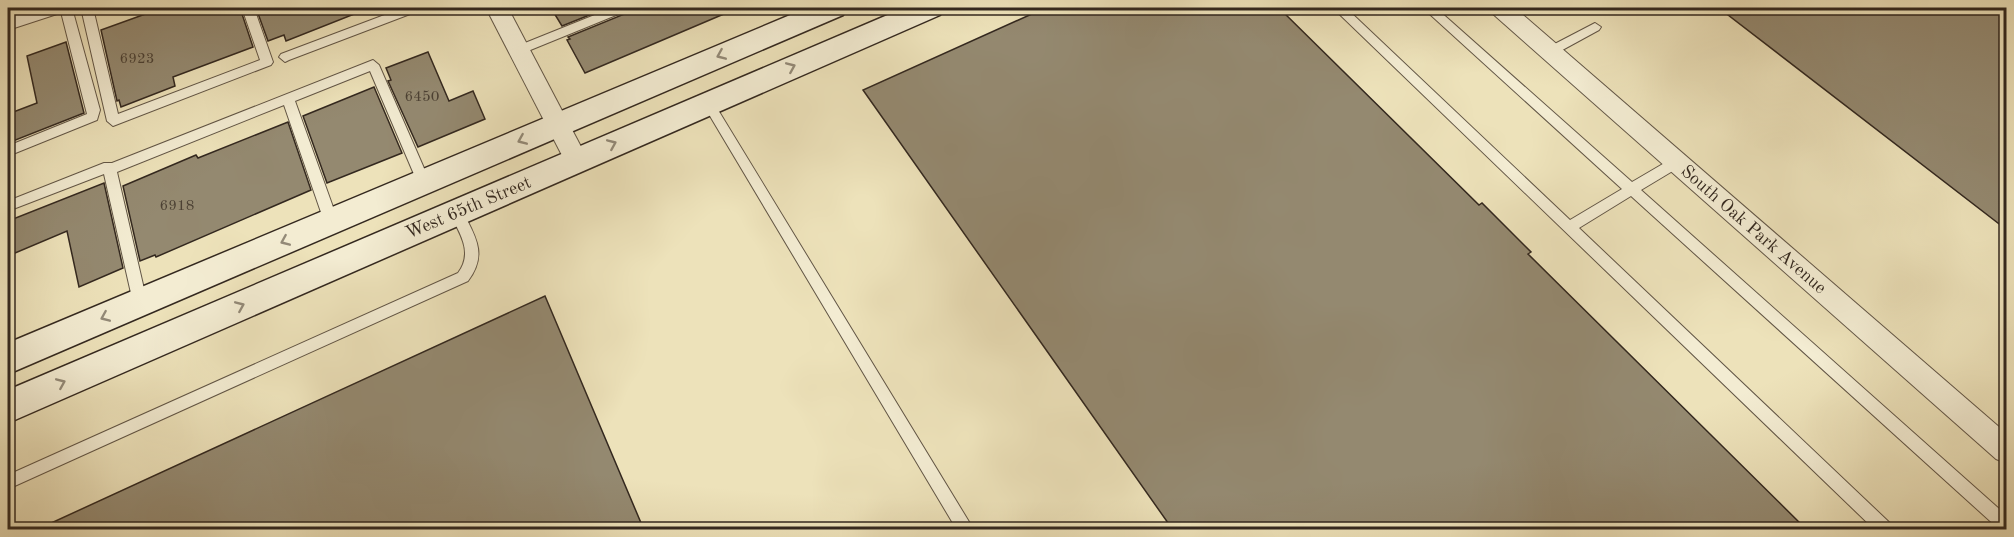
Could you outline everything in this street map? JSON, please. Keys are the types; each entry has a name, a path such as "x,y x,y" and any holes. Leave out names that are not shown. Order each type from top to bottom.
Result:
{"street":[{"path":"8,22 49,8"},
{"path":"497,8 576,160"},
{"path":"8,359 833,8"},
{"name":"West 65th Street","path":"8,407 930,8"},
{"name":"South Oak Park Avenue","path":"1501,8 2007,450"}],"lane":[{"path":"8,151 93,117 94,110 66,8"},
{"path":"87,8 113,121 267,62 248,8"},
{"path":"285,57 414,8"},
{"path":"519,50 622,8"},
{"path":"1339,8 1887,530"},
{"path":"1429,8 2007,525"},
{"path":"1551,51 1595,27"},
{"path":"110,170 373,66 424,182"},
{"path":"288,99 331,221"},
{"path":"708,103 966,530"},
{"path":"1569,226 1677,162"},
{"path":"8,206 109,167 140,302"},
{"path":"8,482 463,277 471,268 475,255 456,212"}],"building":[{"path":"162,8 240,8 253,47 173,77 175,86 121,107 119,100 117,101 101,30"},
{"path":"256,8 367,9 286,41 284,35 268,41"},
{"path":"551,8 607,8 562,26"},
{"path":"630,8 738,8 585,73 567,40 570,39 568,37 627,13"},
{"path":"1045,8 1279,8 1479,205 1482,203 1531,252 1528,254 1807,530 1173,530 863,90"},
{"path":"1719,8 2007,8 2007,230"},
{"path":"66,42 84,113 8,143 8,114 37,103 27,56"},
{"path":"428,52 449,101 473,91 485,119 418,147 388,81 391,80 386,68"},
{"path":"374,87 402,153 327,183 303,116"},
{"path":"288,122 311,190 156,257 155,255 140,261 123,186 196,155 198,158"},
{"path":"104,183 123,268 79,287 67,231 8,256 8,221"},
{"path":"545,296 644,530 36,530"}]}
